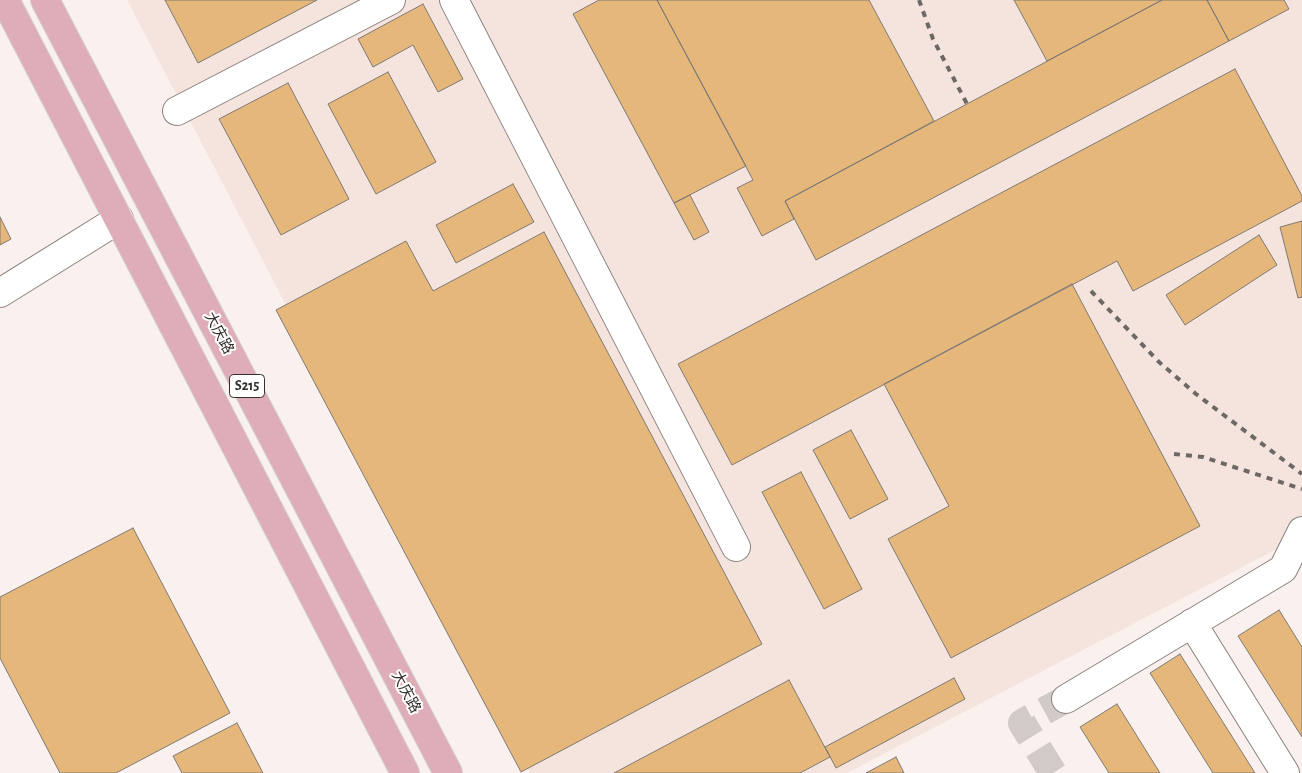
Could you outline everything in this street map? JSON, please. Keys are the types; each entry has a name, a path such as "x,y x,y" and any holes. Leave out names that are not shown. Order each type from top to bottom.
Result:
{"main road":[{"name":"S215","path":"4,0 406,773"},
{"name":"大庆路","path":"45,0 448,773"}],"street":[{"path":"177,111 391,0"},
{"path":"454,0 736,546"},
{"path":"0,293 119,219"},
{"path":"1066,699 1283,568 1302,531"},
{"path":"1192,623 1285,773"}],"shaded area":[{"path":"127,0 1302,0 1302,536 847,773 530,773"}],"building":[{"path":"165,0 317,0 198,63"},
{"path":"599,0 657,0 746,166 674,203 573,14"},
{"path":"657,0 869,0 934,121 785,201 794,219 762,236 737,188 753,180"},
{"path":"1014,0 1162,0 1047,61"},
{"path":"1162,0 1207,0 1229,41 816,260 785,201"},
{"path":"1207,0 1284,0 1289,9 1229,41"},
{"path":"423,4 463,79 438,92 413,45 373,67 358,39"},
{"path":"1235,69 1302,196 1302,201 1133,291 1117,261 732,465 678,364"},
{"path":"388,72 436,162 376,194 328,104"},
{"path":"288,83 349,199 281,235 219,119"},
{"path":"513,184 534,222 456,263 436,225"},
{"path":"690,195 709,232 694,240 674,203"},
{"path":"0,217 11,239 0,245"},
{"path":"1302,221 1302,297 1298,298 1280,227"},
{"path":"544,232 762,644 521,772 276,310 406,241 433,291"},
{"path":"1259,235 1277,265 1185,325 1166,295"},
{"path":"1072,284 1200,526 951,658 888,539 949,506 884,384"},
{"path":"851,430 888,499 850,519 813,450"},
{"path":"801,472 862,589 824,609 762,492"},
{"path":"133,528 230,713 116,773 60,773 0,658 0,597"},
{"path":"1279,610 1302,647 1302,737 1238,636"},
{"path":"1180,654 1255,773 1213,773 1150,673"},
{"path":"954,678 965,699 836,768 825,747"},
{"path":"789,680 830,757 800,773 614,773"},
{"path":"1117,704 1160,773 1109,773 1080,727"},
{"path":"237,723 263,773 182,773 173,756"},
{"path":"896,757 904,773 866,773"}],"tunnel":[{"path":"1053,773 1022,723 1066,699"}],"railway":[{"path":"919,0 933,39 967,104"},
{"path":"1091,291 1159,362 1196,394 1302,474"},
{"path":"1174,454 1203,457 1302,489"}]}
